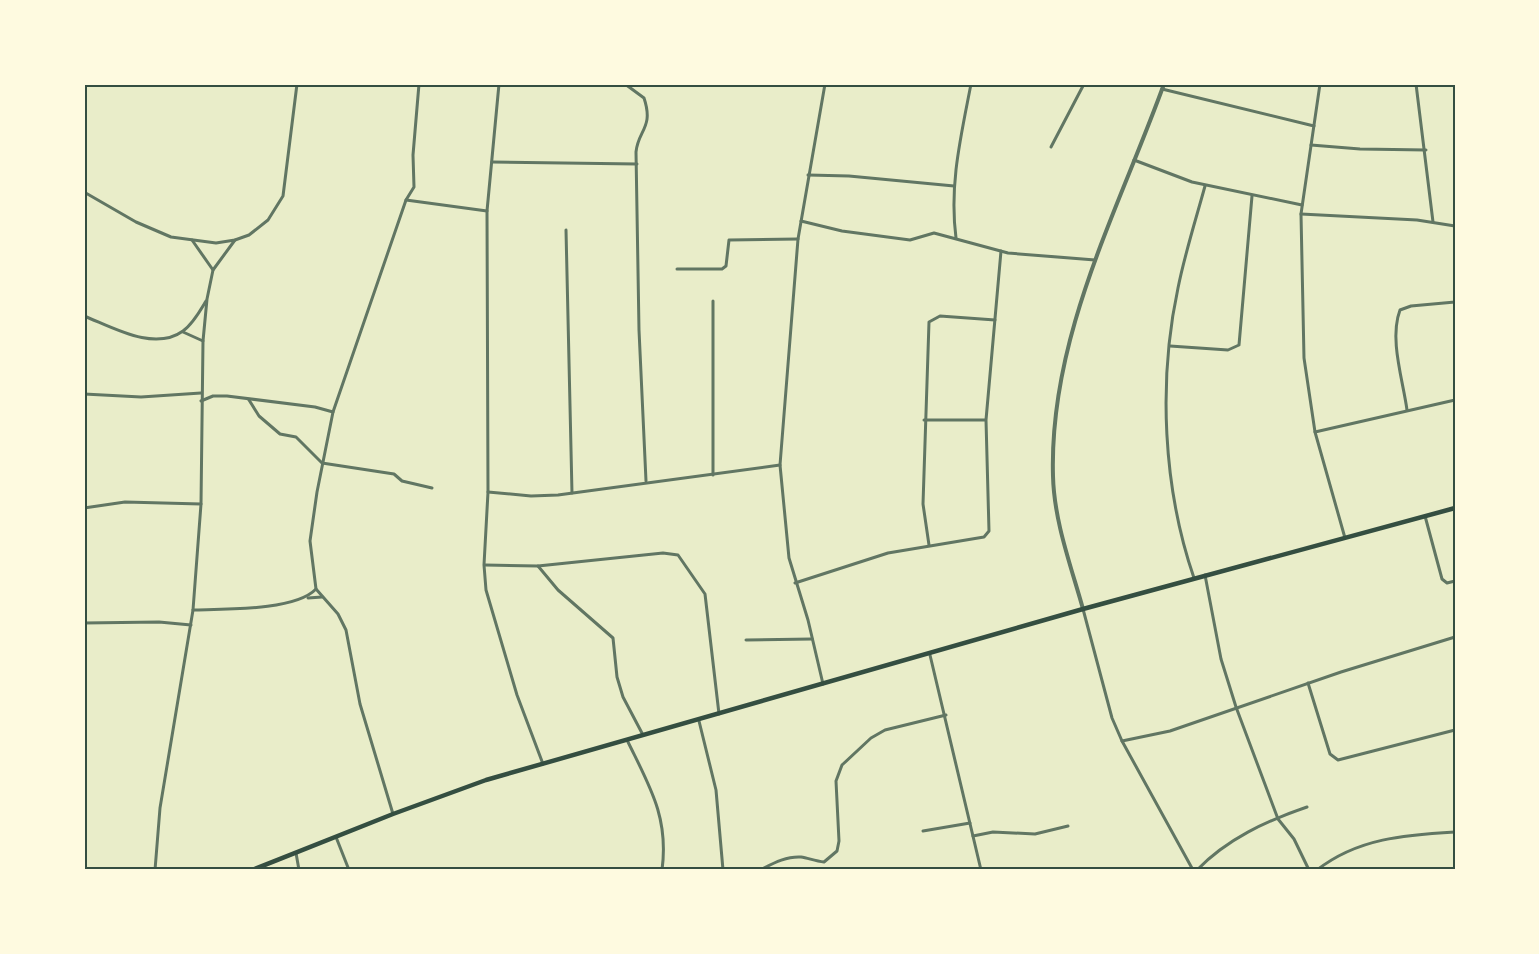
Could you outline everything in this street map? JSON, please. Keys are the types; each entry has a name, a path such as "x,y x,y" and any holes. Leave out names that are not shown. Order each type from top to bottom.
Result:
{"main road":[{"path":"252,870 486,780 628,742 1083,609 1455,508"}],"street":[{"path":"84,192 136,222 171,237 216,243 249,235 268,220 283,196 297,84"},
{"path":"393,814 363,714 346,630 338,614 316,589 310,541 322,463 333,412 406,200 414,187 413,155 419,84"},
{"path":"499,84 487,211 488,492 484,565 486,590 514,685 543,764"},
{"path":"625,84 644,98 647,106 647,127 637,146 639,330 646,481"},
{"path":"823,686 789,558 780,465 798,239 825,84"},
{"path":"956,238 952,210 954,186 971,84"},
{"path":"1051,147 1084,84"},
{"path":"1320,84 1301,214 1304,358 1316,432 1345,538"},
{"path":"1416,84 1426,150 1433,222"},
{"path":"1307,807 1231,841 1195,870 1122,741 1112,718 1063,535 1053,478 1054,428 1060,375 1095,260 1163,87 1314,126"},
{"path":"1311,145 1360,149 1426,150"},
{"path":"1134,160 1206,186 1302,205"},
{"path":"492,162 638,164"},
{"path":"808,176 849,176 954,186"},
{"path":"1194,579 1178,516 1166,431 1170,346 1177,289 1206,186"},
{"path":"1170,346 1228,350 1239,345 1252,196"},
{"path":"406,200 487,211"},
{"path":"1301,214 1433,222 1455,226"},
{"path":"801,221 842,231 910,240 934,233 1001,251 1095,260"},
{"path":"566,230 572,493"},
{"path":"677,269 722,269 726,266 729,240 798,239"},
{"path":"192,240 213,270"},
{"path":"156,870 161,798 193,610 201,504 201,393 207,299 213,270 235,240"},
{"path":"795,583 888,553 984,537 989,531 986,420 996,320 996,278 1001,251"},
{"path":"183,332 207,299"},
{"path":"712,475 713,301"},
{"path":"1407,410 1397,330 1400,310 1411,306 1455,302"},
{"path":"84,316 148,339 183,332 203,341"},
{"path":"929,545 923,504 929,322 940,316 996,320"},
{"path":"84,394 141,397 201,393"},
{"path":"201,401 213,396 227,396 315,407 333,412"},
{"path":"249,400 259,416 280,434 296,437 322,463 394,474 402,481 432,489"},
{"path":"1316,432 1455,400"},
{"path":"924,420 986,420"},
{"path":"488,492 531,496 572,493 646,481 712,475 780,465"},
{"path":"84,507 125,502 201,504"},
{"path":"1425,516 1442,579 1447,583 1455,581"},
{"path":"484,565 538,566 663,553 678,555 701,587 708,608 719,715"},
{"path":"538,566 558,590 613,638 617,677 623,697 644,737"},
{"path":"1205,575 1221,659 1236,707 1278,819 1294,839 1309,870"},
{"path":"306,598 316,589"},
{"path":"193,610 247,608 322,597"},
{"path":"84,623 135,621 191,625"},
{"path":"1122,741 1170,732 1236,707 1455,637"},
{"path":"746,640 812,639"},
{"path":"930,655 981,870"},
{"path":"1308,683 1330,754 1338,760 1455,730"},
{"path":"760,870 783,860 802,857 810,861 824,862 837,851 839,841 836,781 842,765 872,738 885,730 946,715"},
{"path":"699,721 716,790 723,870"},
{"path":"628,742 660,809 665,831 662,870"},
{"path":"924,831 970,823"},
{"path":"973,836 993,832 1035,834 1068,826"},
{"path":"1317,870 1335,856 1393,836 1455,832"},
{"path":"336,837 349,870"},
{"path":"296,853 299,870"}]}
